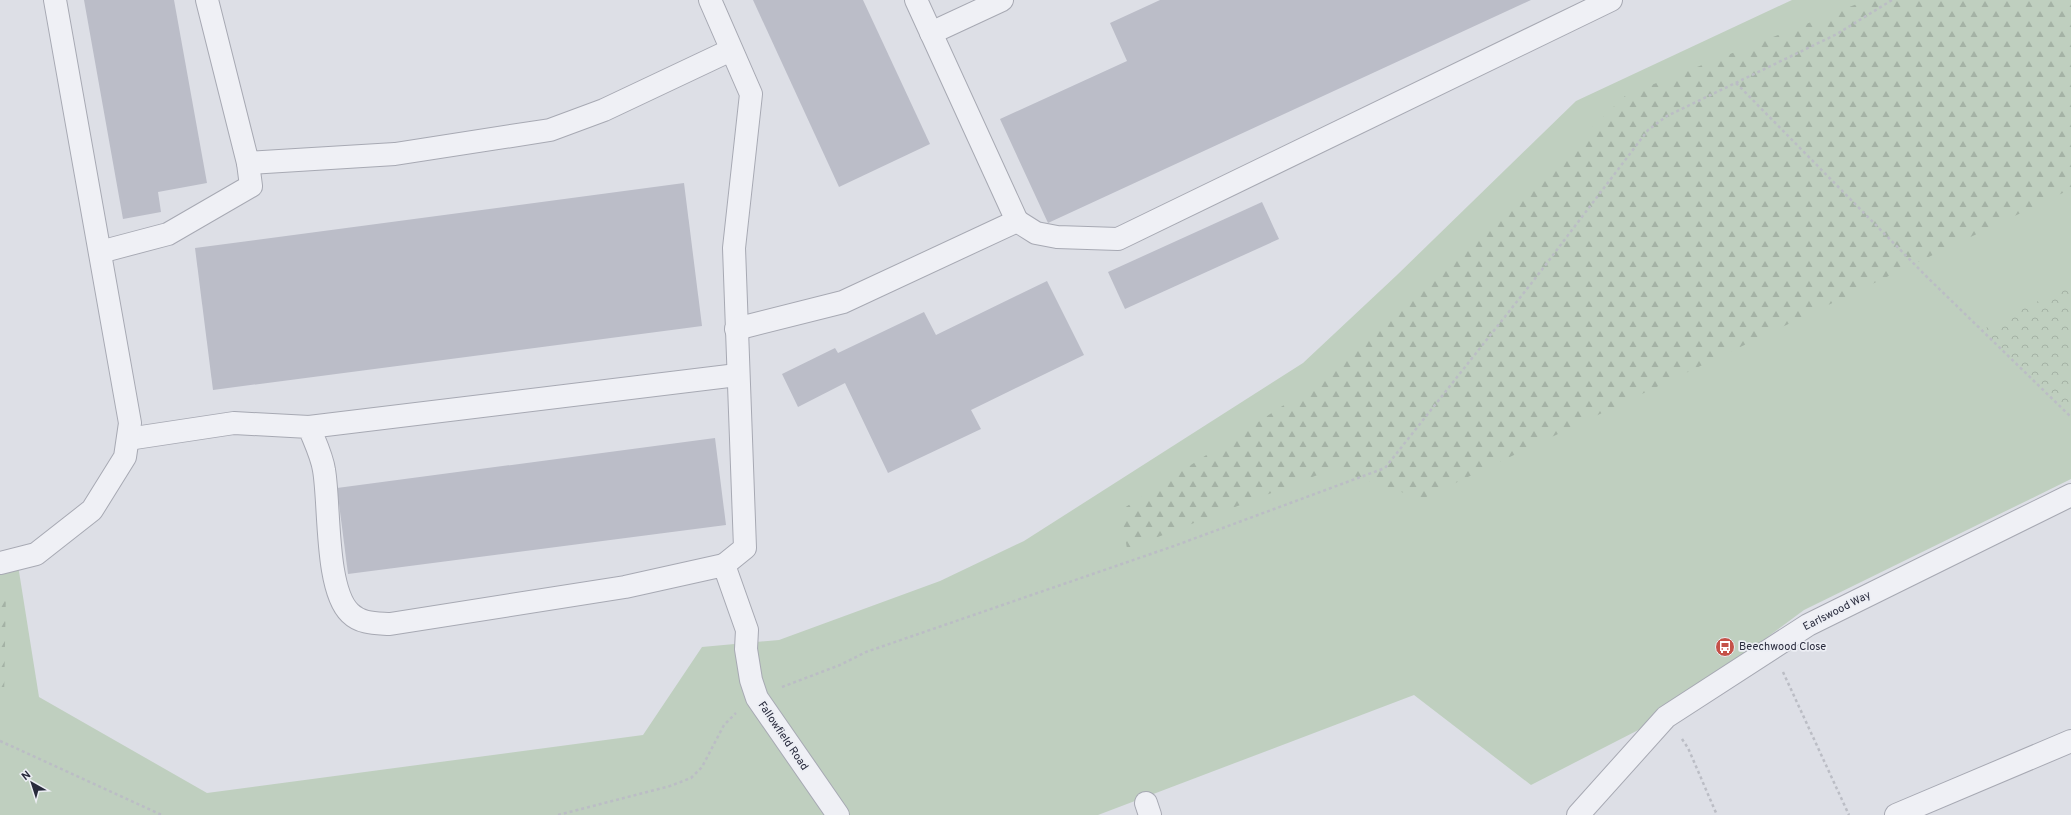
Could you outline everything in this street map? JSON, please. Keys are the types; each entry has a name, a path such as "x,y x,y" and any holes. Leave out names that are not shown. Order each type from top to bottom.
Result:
{"street":[{"path":"0,563 36,554 92,510 124,457 130,423 55,0"},
{"path":"100,252 168,234 250,186 248,162 207,0"},
{"path":"309,427 324,469 331,555 338,594 350,612 364,622 390,624 617,588 724,564 745,548 737,375 734,248 751,94 710,0"},
{"path":"916,0 1018,220 1036,233 1057,237 1118,239 1611,0"},
{"path":"931,32 1002,0"},
{"path":"248,162 395,154 550,130 604,110 731,50"},
{"path":"736,329 843,302 1018,220"},
{"path":"128,439 234,423 309,427 737,375"},
{"name":"Earlswood Way","path":"1578,815 1666,717 1808,626 2071,495"},
{"name":"Fallowfield Road","path":"724,564 747,630 746,649 757,698 838,815"},
{"path":"1896,815 2071,741"}],"path":[{"path":"558,815 670,786 691,778 702,767 724,725 738,710 757,698 840,665 866,652 1174,546 1385,468 1529,286 1648,130 1667,116 1837,34 1892,0"},
{"path":"1736,83 1927,277 2071,417"},
{"path":"1772,649 1849,815"},
{"path":"1666,717 1688,748 1717,815"},
{"path":"0,741 162,815"}],"green space":[{"path":"1792,0 2071,0 2071,479 1804,610 1652,723 1531,785 1414,695 1098,815 0,815 0,552 17,559 39,697 207,793 643,735 702,647 779,640 940,581 1024,541 1303,363 1397,275 1576,101"},
{"path":"1867,0 2071,0 2071,189 1422,499 1333,469 1127,549 1121,510 1332,374 1626,95"},
{"path":"2071,284 2071,417 1982,330"},
{"path":"0,588 6,588 4,700 0,700"}],"building":[{"path":"84,0 174,0 207,183 158,192 161,212 123,219"},
{"path":"753,0 863,0 930,144 839,187"},
{"path":"1160,0 1531,0 1048,223 1000,119 1127,61 1110,23"},
{"path":"684,183 702,326 213,390 195,248"},
{"path":"1262,202 1279,239 1125,309 1108,272"},
{"path":"1047,281 1084,355 971,410 981,429 888,473 845,383 798,407 782,374 835,348 838,353 924,312 936,335"},
{"path":"715,438 726,525 348,574 337,488"}],"place":[{"name":"Beechwood Close","path":"1725,647"}]}
